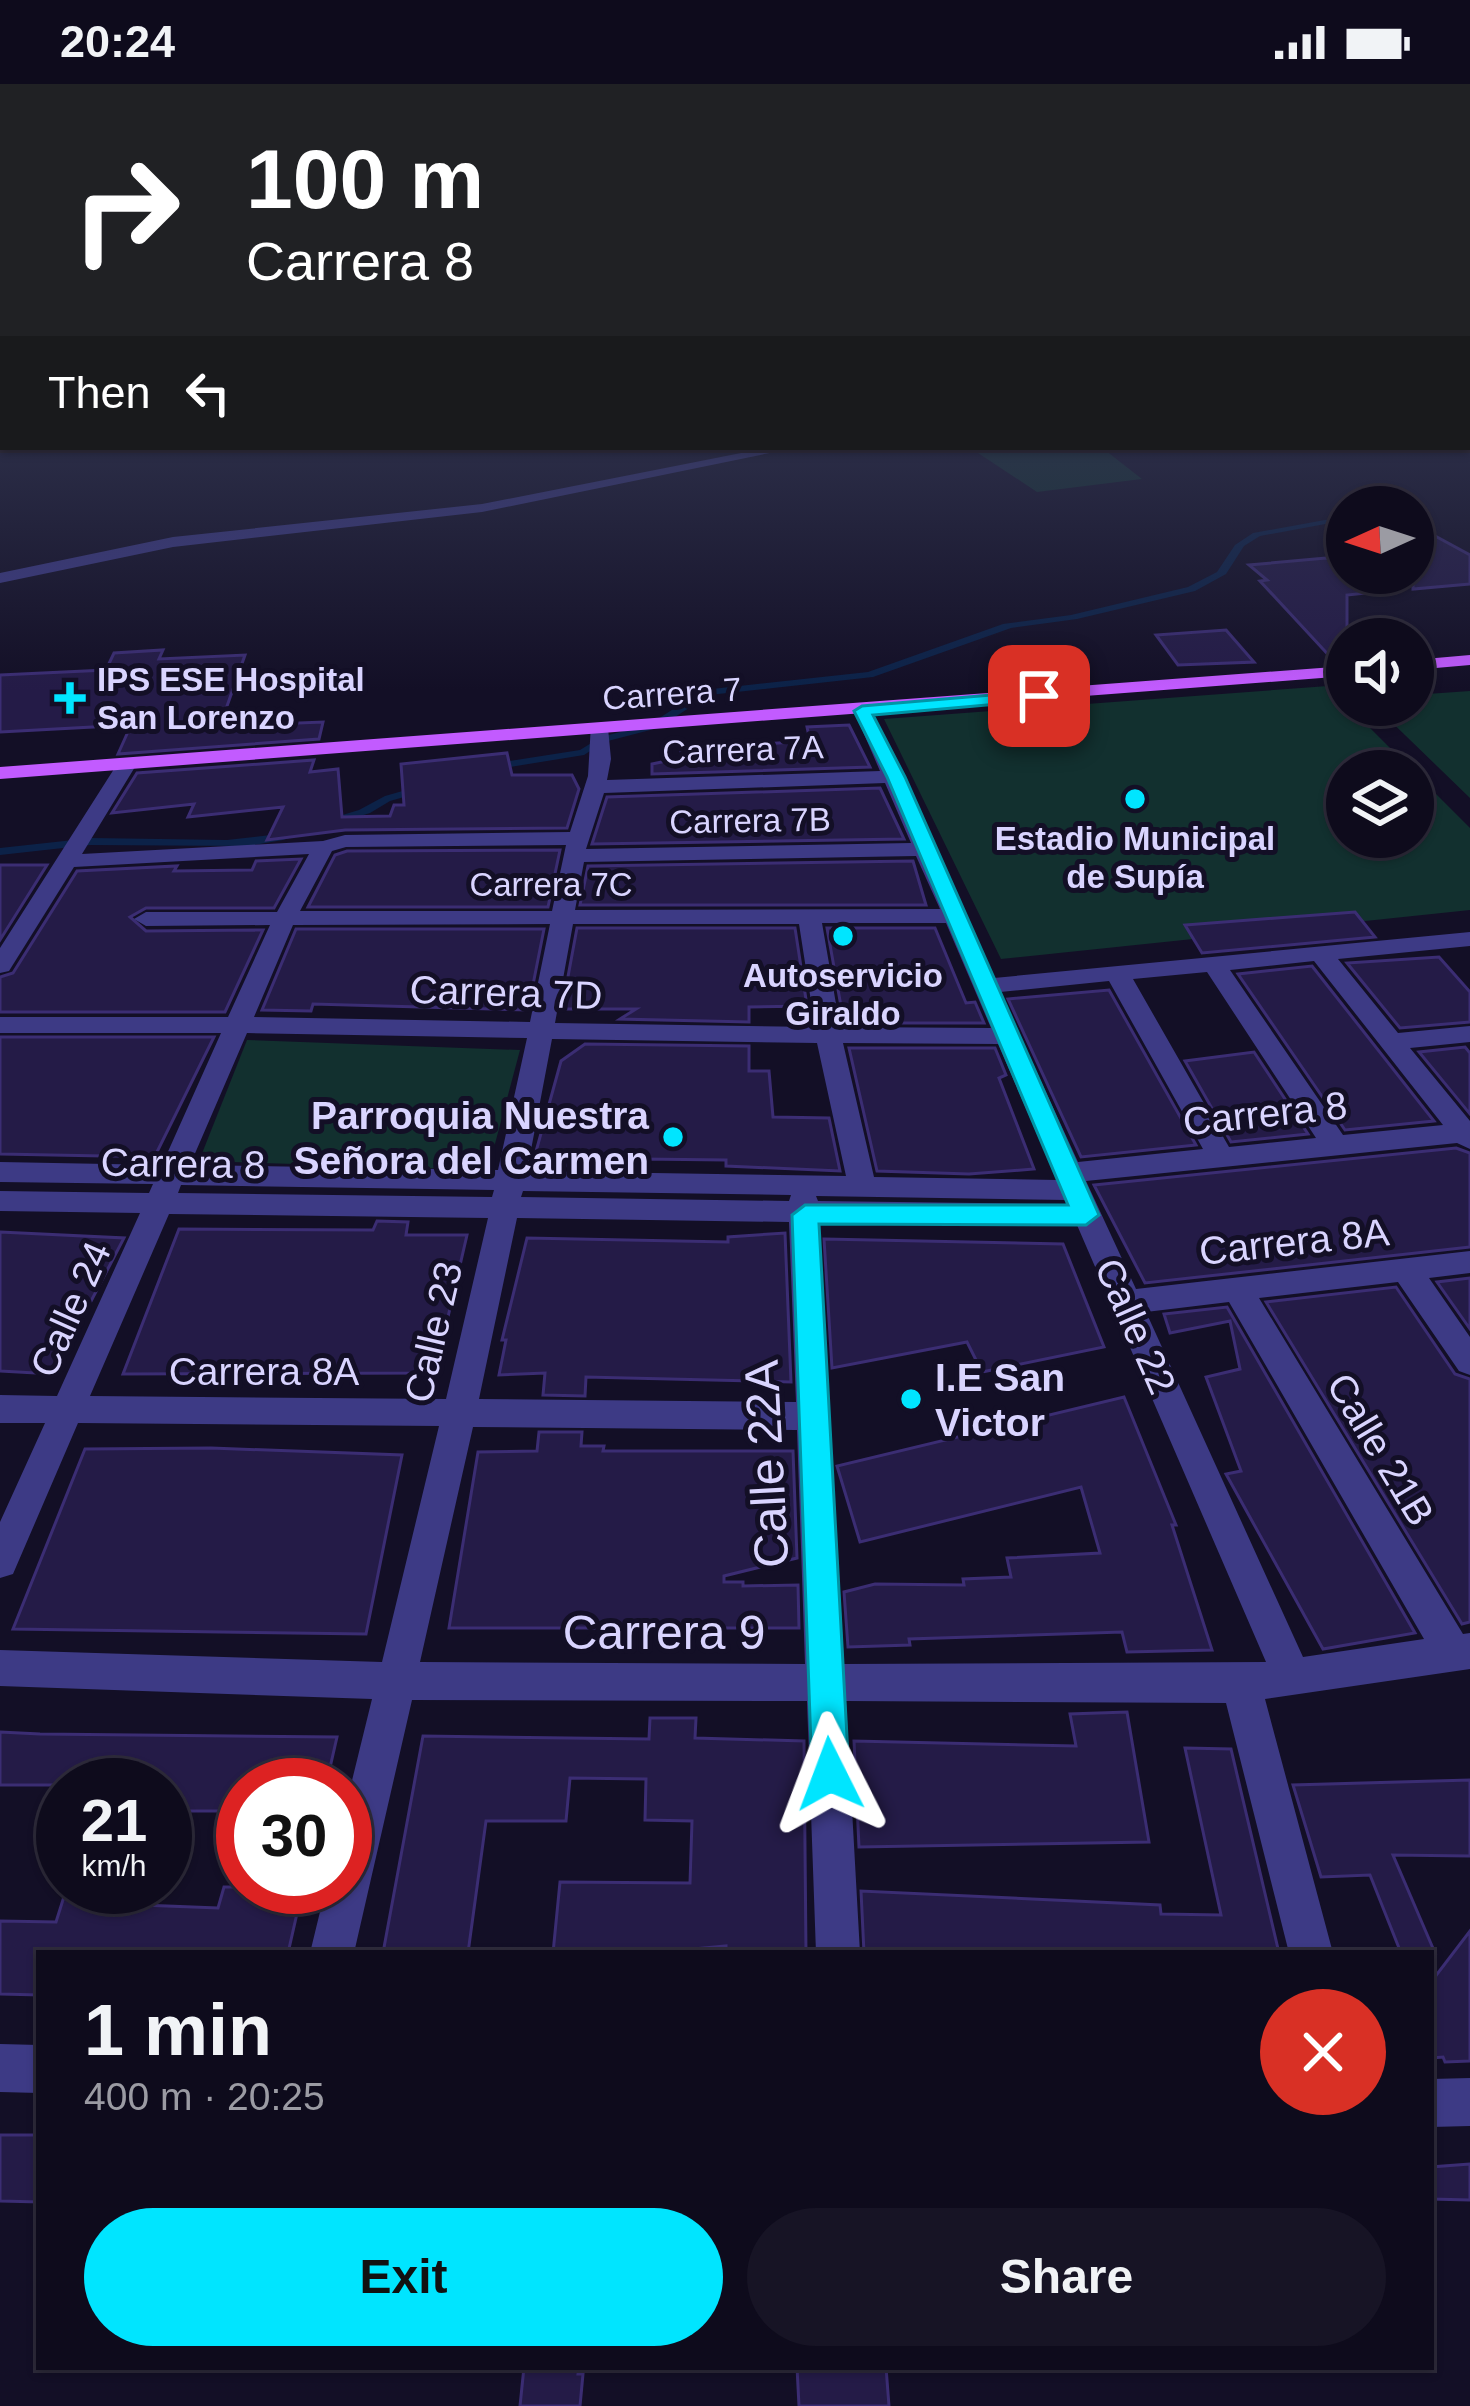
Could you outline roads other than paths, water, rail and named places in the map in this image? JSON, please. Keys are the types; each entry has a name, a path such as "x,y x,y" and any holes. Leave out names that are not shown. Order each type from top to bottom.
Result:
{"main road":[{"path":"1434,663 1470,660"},
{"name":"Carrera 7","path":"0,772 128,762 598,751 634,724 862,711 1326,672"}],"street":[{"path":"0,578 173,542 482,508 658,473"},
{"name":"Calle 22","path":"862,711 896,777 1293,1678"},
{"name":"Carrera 7A","path":"598,751 896,777"},
{"name":"Calle 23","path":"333,1950 507,1193 598,751"},
{"path":"0,966 128,762"},
{"name":"Carrera 7B","path":"76,848 335,844 927,849"},
{"name":"Calle 24","path":"0,1562 285,918 335,844"},
{"path":"809,915 829,1037 862,1186"},
{"name":"Carrera 7C","path":"146,919 956,916"},
{"path":"986,986 1470,939"},
{"path":"1321,954 1468,1135"},
{"path":"1215,965 1334,1144"},
{"path":"1118,975 1221,1156"},
{"name":"Carrera 7D","path":"0,1025 239,1022 541,1033 1010,1036"},
{"path":"1393,1042 1470,1034"},
{"name":"Carrera 8","path":"0,1172 174,1172 507,1193 804,1201 1076,1192 1221,1156 1468,1135"},
{"name":"Carrera 8","path":"804,1201 862,1186 1076,1192"},
{"name":"Carrera 8","path":"0,1201 507,1193"},
{"name":"Calle 22A","path":"804,1201 838,1950"},
{"name":"Carrera 8A","path":"1126,1302 1470,1262"},
{"path":"1407,1271 1470,1362"},
{"name":"Calle 21B","path":"1238,1288 1461,1652"},
{"name":"Carrera 8A","path":"0,1409 815,1416"},
{"name":"Carrera 9","path":"0,1668 395,1682 1241,1684 1461,1652"},
{"path":"1241,1684 1310,1950"},
{"path":"0,2068 36,2069"},
{"path":"1434,2103 1470,2102"}],"water":[{"path":"1326,520 1326,524 1260,536 1244,546 1226,574 1195,591 1077,619 1011,628 873,677 709,695 658,728 604,742 584,755 510,767 390,801 370,813 283,840 248,846 90,845 0,855 0,848 92,838 227,840 279,834 359,810 385,796 504,762 580,750 601,737 650,724 703,690 868,672 1003,624 1071,615 1188,587 1217,572 1235,545 1253,533"}],"place":[{"name":"IPS ESE Hospital San Lorenzo","path":"70,698"},
{"name":"Estadio Municipal de Supía","path":"1135,799"},
{"name":"Autoservicio Giraldo","path":"843,936"},
{"name":"Parroquia Nuestra Señora del Carmen","path":"673,1137"},
{"name":"I.E San Victor","path":"911,1399"}]}
